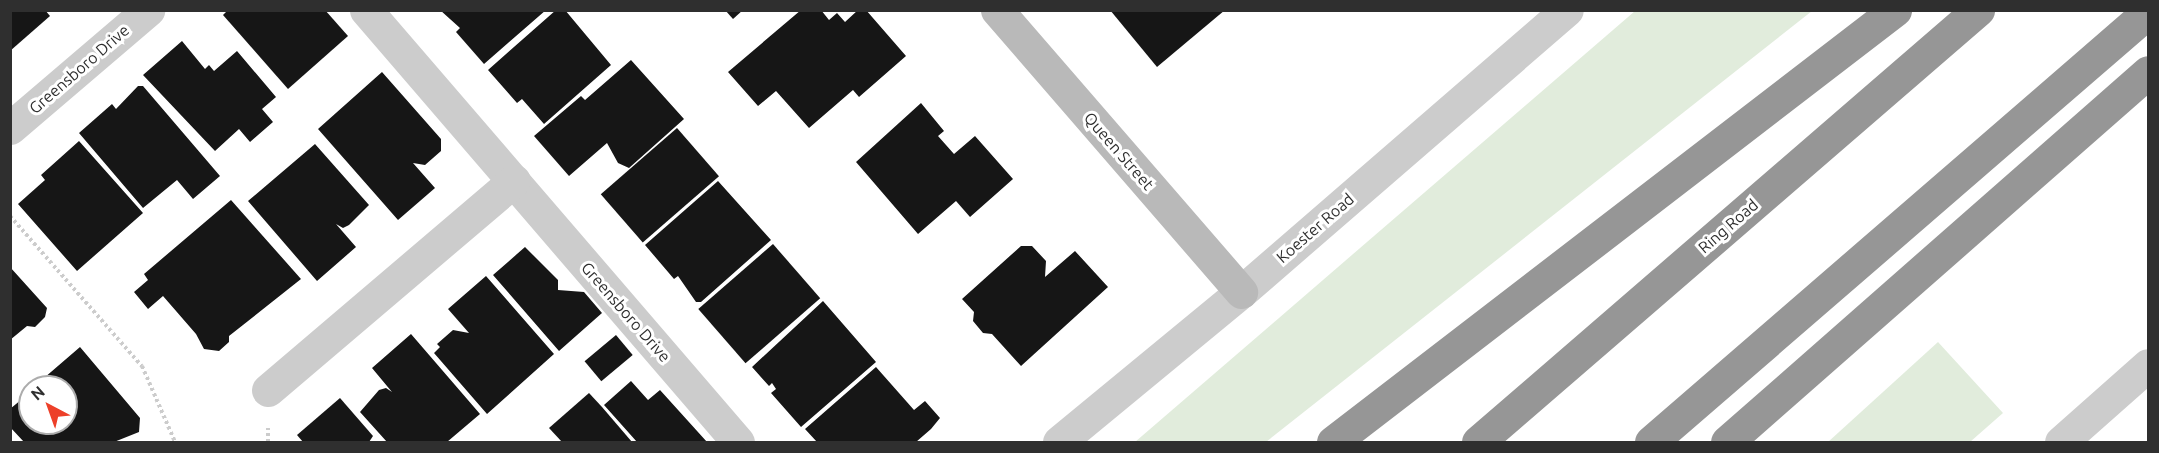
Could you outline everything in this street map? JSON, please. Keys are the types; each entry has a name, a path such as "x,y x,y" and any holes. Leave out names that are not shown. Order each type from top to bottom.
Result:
{"highway":[{"path":"1333,442 1895,10"},
{"name":"Ring Road","path":"1478,442 1978,10"},
{"path":"1651,442 2148,12"},
{"path":"1727,442 2148,72"}],"street":[{"name":"Greensboro Drive","path":"10,128 148,10"},
{"name":"Greensboro Drive","path":"366,10 738,442"},
{"name":"Queen Street","path":"997,10 1241,292"},
{"name":"Koester Road","path":"1059,442 1241,292 1568,10"},
{"path":"268,390 514,181"},
{"path":"2061,442 2148,365"}],"path":[{"path":"10,216 142,366 176,442"}],"green space":[{"path":"1635,11 1812,11 1266,442 1135,442"},
{"path":"1938,342 2003,413 1970,442 1828,442"}],"building":[{"path":"10,10 45,10 50,16 10,51"},
{"path":"228,10 325,10 348,36 288,89 223,15"},
{"path":"440,10 546,10 484,64 456,32 460,28"},
{"path":"556,10 565,10 611,65 544,124 522,99 517,103 488,70"},
{"path":"725,10 743,10 733,19"},
{"path":"801,10 821,10 829,20 837,13 845,22 858,10 866,10 906,56 859,97 853,90 809,128 776,91 758,106 728,72"},
{"path":"1110,10 1225,10 1157,67"},
{"path":"182,41 205,69 209,65 214,71 237,51 276,97 262,109 273,122 250,142 239,129 215,151 143,75"},
{"path":"631,60 684,119 629,168 618,163 607,143 569,176 534,136 581,96 585,100"},
{"path":"382,72 441,139 441,151 425,165 413,163 435,188 398,220 318,129"},
{"path":"138,86 143,86 220,176 193,199 177,180 143,208 79,133 112,104 116,109"},
{"path":"921,103 944,131 938,136 954,154 975,136 1013,179 970,217 956,201 918,234 856,162"},
{"path":"677,128 719,176 643,243 601,194"},
{"path":"79,141 143,213 77,271 18,204 45,180 41,175"},
{"path":"315,144 369,205 349,225 343,228 336,224 356,247 317,281 248,201"},
{"path":"718,181 771,240 701,302 696,302 678,276 674,279 645,245"},
{"path":"231,200 301,279 229,336 229,342 219,351 204,349 196,334 163,296 148,309 134,292 148,280 144,274"},
{"path":"773,244 820,298 746,363 698,309"},
{"path":"1021,246 1032,246 1046,261 1045,277 1075,251 1108,287 1021,366 992,334 983,333 973,321 974,312 962,299"},
{"path":"525,247 558,280 558,290 584,292 602,313 559,351 493,275"},
{"path":"10,267 47,308 45,317 35,327 27,326 10,340"},
{"path":"486,276 554,354 487,414 434,353 440,347 437,344 453,330 469,333 448,309"},
{"path":"823,301 876,362 801,427 771,393 776,389 772,383 769,386 752,367"},
{"path":"411,334 480,414 447,442 387,442 360,412 379,390 386,388 392,392 372,368"},
{"path":"616,335 633,355 601,381 585,361"},
{"path":"80,347 140,418 139,432 114,442 24,442 10,427 10,409 18,402 18,435 78,435 78,375 47,375"},
{"path":"876,367 914,410 925,401 940,418 916,442 817,442 805,429"},
{"path":"631,381 648,400 660,390 707,442 637,442 604,405"},
{"path":"589,393 632,442 562,442 549,428"},
{"path":"340,398 373,436 369,442 303,442 297,435"}]}
